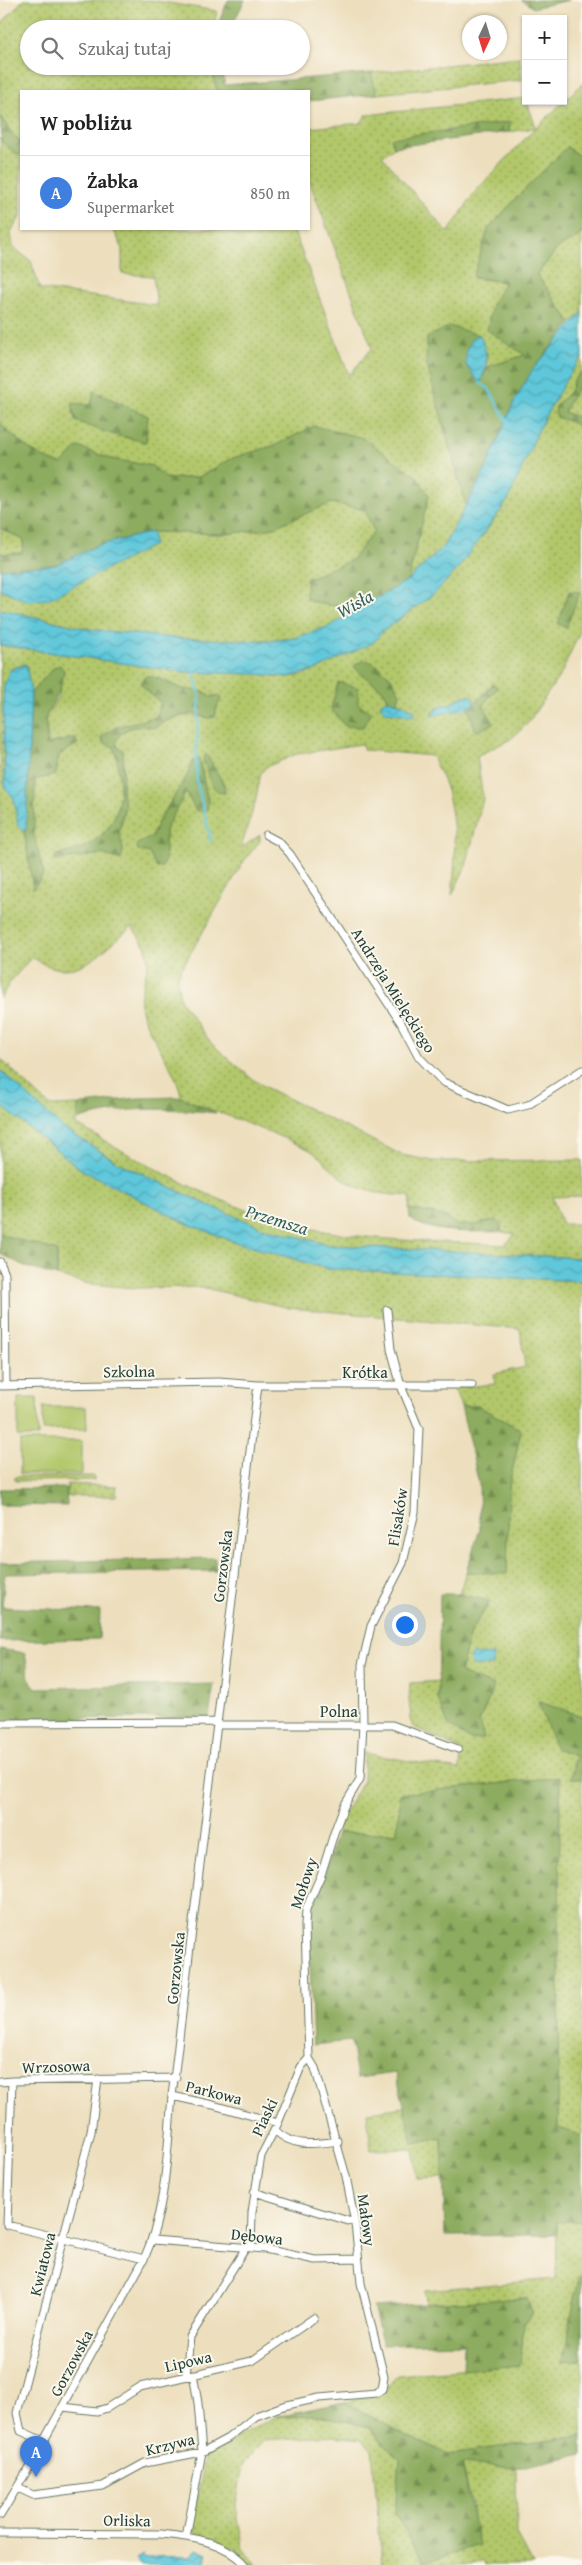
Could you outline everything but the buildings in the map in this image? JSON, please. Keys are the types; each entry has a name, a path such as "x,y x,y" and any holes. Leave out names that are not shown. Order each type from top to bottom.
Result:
{"street":[{"name":"Andrzeja Mielęckiego","path":"266,835 279,842 290,854 401,1023 418,1057 442,1082 508,1110 528,1106 582,1070"},
{"path":"0,1262 5,1274 3,1386"},
{"name":"Flisaków","path":"363,1724 362,1664 371,1626 403,1563 415,1512 419,1429 402,1386 391,1349 387,1310"},
{"name":"Szkolna","path":"3,1386 220,1382 258,1385"},
{"name":"Krótka","path":"258,1385 472,1385"},
{"name":"Gorzowska","path":"0,2516 18,2488 144,2259 162,2206 172,2096 176,2078 258,1385"},
{"name":"Polna","path":"0,1723 363,1724 398,1726 458,1749"},
{"name":"Mołowy","path":"309,2058 305,1958 306,1909 321,1875 344,1806 360,1779 363,1724"},
{"name":"Piaski","path":"186,2537 202,2452 198,2403 189,2375 190,2336 248,2248 254,2192 261,2156 277,2127 301,2067 309,2058"},
{"name":"Małowy","path":"309,2058 315,2068 338,2141 355,2223 358,2259 384,2377 382,2389"},
{"name":"Wrzosowa","path":"144,2259 7,2225 12,2082 176,2078"},
{"name":"Kwiatowa","path":"43,2441 21,2431 17,2413 91,2132 98,2079"},
{"path":"0,2082 12,2082"},
{"name":"Parkowa","path":"172,2096 213,2104 277,2127 282,2136 294,2143 338,2141"},
{"path":"254,2192 355,2223"},
{"name":"Dębowa","path":"152,2240 284,2252 315,2260 358,2259"},
{"name":"Lipowa","path":"63,2407 97,2411 107,2408 140,2387 252,2361 314,2318"},
{"name":"Krzywa","path":"18,2488 33,2495 103,2486 145,2463 202,2452 228,2438 256,2416 283,2406 319,2398 376,2392 382,2389"},
{"name":"Orliska","path":"0,2533 152,2534 186,2537 226,2549 246,2565"}],"green space":[{"path":"23,0 151,0 217,11 215,20 20,20 20,75 213,75 217,90 20,90 20,141 13,135 0,116 0,25"},
{"path":"228,0 245,0 235,20 220,20"},
{"path":"522,0 569,0 533,8"},
{"path":"519,57 522,80 377,94 371,73 507,60 507,58"},
{"path":"371,73 377,94 310,101 310,90 217,90 213,75 223,75 225,85"},
{"path":"582,84 582,158 567,147 520,194 488,230 473,278 505,282 492,305 526,355 487,367 487,352 443,426 466,505 443,547 408,580 429,495 314,426 276,445 233,458 199,477 167,479 152,466 111,459 78,447 62,464 53,462 36,454 0,423 0,138 2,142 20,154 20,218 11,232 13,247 31,261 40,289 157,305 153,276 122,274 122,247 114,230 293,230 349,375 372,348 310,183 310,128 361,123 366,115 522,98 522,105 528,105 536,128 560,105 567,105 567,98","holes":["510,122 509,132 535,128 474,193 448,233 382,156 394,147","94,391 146,442 111,434 91,405"]},
{"path":"0,116 13,135 20,141 20,154 18,155 2,142"},
{"path":"510,122 509,132 394,147 391,138"},
{"path":"567,147 582,158 582,234 558,248 537,275 571,323 533,369 515,400 485,471 466,505 426,362 427,338 449,326 480,335 473,337 481,382 487,367 525,355 487,330 492,305 505,282 473,277 488,230 520,194"},
{"path":"582,234 582,313 571,323 537,275 558,248"},
{"path":"582,357 582,371 573,381 571,390 556,406 574,424 582,427 582,627 562,672 528,723 511,739 477,756 483,799 466,866 452,895 455,858 453,820 447,790 432,756 364,750 361,744 297,754 266,767 261,773 255,803 241,848 260,835 260,841 244,861 179,973 177,982 181,1001 211,1043 251,1078 265,1087 402,1155 433,1161 582,1160 582,1196 552,1197 562,1224 582,1224 582,1258 330,1245 261,1227 208,1205 119,1163 63,1128 0,1070 0,1058 51,1106 79,1105 80,1119 74,1123 157,1170 244,1209 305,1227 354,1236 429,1242 505,1245 515,1234 501,1232 501,1224 459,1225 440,1215 409,1209 410,1196 382,1194 357,1187 341,1177 316,1154 306,1148 181,1097 170,1067 142,1014 140,998 148,960 143,943 132,927 97,956 74,968 62,969 48,966 32,957 11,981 0,999 0,645 182,672 288,677 303,675 374,642 382,632 435,593 477,544 508,500 541,424 568,376","holes":["26,664 31,693 54,667 64,671 58,698 45,718 48,744 75,738 35,780 33,835 44,874 33,888 24,831 18,826 14,798 5,789 4,686 12,668","376,665 391,677 400,694 397,702 402,704 406,715 380,706 383,701 389,701 386,695 355,666","159,678 182,689 205,692 211,697 216,695 216,714 205,718 192,715 179,717 153,728 137,726 122,733 115,741 124,758 122,794 125,805 118,838 123,850 112,856 96,854 55,860 56,855 77,850 93,842 114,819 120,787 114,747 107,743 116,727 156,717 161,703 145,690","493,684 482,705 476,731 468,708 431,714 440,706 448,705 464,696 472,696 475,703","192,762 202,770 205,793 196,811 186,792 165,830 165,859 157,868 149,853 143,851 146,841 152,837 158,822 187,776"]},
{"path":"582,371 578,388 564,412 582,419 582,427 557,417 555,412 557,404 569,393 575,379"},
{"path":"582,383 582,419 564,413 569,399"},
{"path":"94,391 148,416 146,442 111,434 75,421 72,403 91,405"},
{"path":"0,423 36,454 53,462 62,464 78,447 111,459 152,466 167,479 199,477 233,458 276,445 314,426 363,438 416,476 429,495 408,580 362,610 322,604 306,599 306,579 352,560 374,531 365,510 331,503 269,529 222,534 152,532 96,546 56,565 0,569 0,554 22,553 24,540 0,528"},
{"path":"331,503 365,510 374,531 352,560 306,580 322,604 362,610 330,626 295,638 240,641 172,638 88,629 0,609 0,589 27,601 153,545 152,532 222,534 268,529"},
{"path":"0,528 24,540 22,553 0,554"},
{"path":"569,591 580,592 566,628 558,624"},
{"path":"363,660 375,664 390,677 400,694 397,702 389,701 382,690 354,666"},
{"path":"60,665 64,671 61,686 45,718 48,744 75,738 78,744 59,755 56,775 35,780 34,835 44,874 33,889 24,831 26,830 31,693 54,667"},
{"path":"149,676 180,688 202,691 211,697 220,696 221,699 216,709 215,717 209,718 196,714 186,714 168,720 153,728 142,726 123,732 117,741 117,747 123,750 122,794 125,805 119,830 123,850 121,860 102,854 55,861 56,855 77,850 93,842 114,819 120,787 118,768 114,747 104,743 101,737 116,727 156,717 161,703 140,684 144,677"},
{"path":"338,682 358,688 358,704 371,712 363,727 345,726 331,709"},
{"path":"494,684 497,688 483,705 494,723 476,732 468,708"},
{"path":"206,754 224,784 225,793 220,792 212,785 203,759"},
{"path":"199,758 208,801 207,811 196,811 186,792 165,830 165,859 162,867 157,868 149,853 138,850 137,844 152,837 158,822 187,776 192,762"},
{"path":"181,1097 216,1113 148,1109 113,1112 80,1119 77,1113 79,1105 83,1104 138,1098"},
{"path":"0,1105 82,1170 188,1224 235,1242 328,1269 582,1281 582,1716 538,1702 575,1756 571,1778 582,1779 582,2136 558,2128 560,1777 400,1794 397,1833 337,1833 342,1816 363,1781 364,1753 460,1770 461,1750 412,1726 409,1701 410,1683 440,1681 438,1699 479,1722 494,1686 460,1673 470,1633 490,1602 459,1594 466,1572 507,1573 509,1486 521,1430 478,1406 461,1406 454,1388 495,1384 494,1374 525,1367 520,1329 289,1308 201,1287 136,1288 88,1284 57,1276 57,1251 0,1234"},
{"path":"409,1209 440,1215 459,1225 470,1226 496,1220 501,1224 501,1232 454,1231 430,1228 410,1219"},
{"path":"0,1234 57,1251 57,1276 29,1268 0,1254"},
{"path":"18,1398 37,1398 38,1437 18,1437"},
{"path":"461,1406 478,1406 521,1430 509,1486 507,1574 466,1572 480,1529 479,1484"},
{"path":"43,1407 86,1407 87,1429 43,1430"},
{"path":"20,1441 82,1441 82,1474 20,1474"},
{"path":"94,1476 94,1480 15,1481 15,1477"},
{"path":"67,1484 117,1486 116,1496 67,1496"},
{"path":"66,1488 67,1506 0,1505 0,1489"},
{"path":"215,1558 216,1571 5,1574 2,1607 100,1611 99,1639 0,1641 0,1563"},
{"path":"440,1594 459,1594 490,1601 470,1633 460,1673 494,1686 479,1722 484,1739 470,1740 448,1725 438,1699"},
{"path":"0,1649 25,1653 29,1679 36,1688 214,1684 209,1717 0,1720"},
{"path":"538,1702 582,1716 582,1779 571,1778 575,1756 556,1749"},
{"path":"560,1777 558,2128 582,2136 582,2221 557,2221 557,2235 445,2236 442,2137 413,2143 396,2073 357,2078 351,2041 313,2045 308,1909 323,1880 337,1833 397,1833 400,1794"},
{"path":"404,2107 413,2143 442,2137 443,2178 417,2179 413,2149 371,2150 367,2112"},
{"path":"557,2221 582,2221 582,2276 579,2277 563,2361 582,2360 582,2436 448,2454 410,2438 345,2402 382,2394 397,2375 520,2365 524,2323 532,2313 527,2298 426,2304 425,2290 556,2279"},
{"path":"582,2276 582,2360 563,2362 579,2277"},
{"path":"527,2298 532,2313 524,2323 520,2365 463,2370 464,2343 383,2345 373,2307"},
{"path":"345,2402 410,2438 448,2454 582,2436 582,2454 516,2468 462,2464 479,2545 424,2562 395,2514 399,2460 369,2427 320,2415 277,2416"},
{"path":"319,2415 369,2427 399,2460 395,2514 473,2508 462,2464 516,2468 517,2535 533,2565 485,2565 483,2561 471,2565 382,2565 372,2449 361,2439 334,2436 263,2440 243,2465 236,2506 243,2546 257,2565 249,2565 238,2550 191,2531 206,2454 277,2416"}],"water":[{"path":"582,313 582,357 568,376 541,424 508,500 456,571 435,593 382,632 374,642 316,670 288,677 182,672 0,645 0,609 88,629 172,638 271,641 295,638 330,626 408,580 443,547 485,471 515,400 533,369"},
{"path":"480,335 486,359 480,383 466,365 466,351 473,337"},
{"path":"152,532 154,545 48,599 27,601 0,589 1,569 56,565 96,546"},
{"path":"26,664 31,693 26,831 24,831 18,826 14,798 5,789 3,700 4,686 10,670"},
{"path":"464,696 472,696 475,703 468,708 431,716 440,706 448,705"},
{"path":"388,700 402,704 415,711 414,716 386,712 380,706 383,701"},
{"path":"0,1070 63,1128 119,1163 208,1205 261,1227 330,1245 582,1258 582,1281 328,1269 235,1242 188,1224 82,1170 0,1105"},
{"path":"472,1654 493,1655 493,1666 472,1666 470,1661"},
{"path":"197,2549 208,2554 205,2561 206,2565 140,2565 136,2560 142,2555 145,2558 191,2556"}],"waterway":[{"path":"480,383 488,388 508,422"},
{"path":"193,670 200,697 196,752 197,782 211,841"}],"place":[{"name":"Żabka","path":"36,2477"}],"water label":[{"name":"Wisła","path":"355,604"},
{"name":"Przemsza","path":"277,1220"}]}
